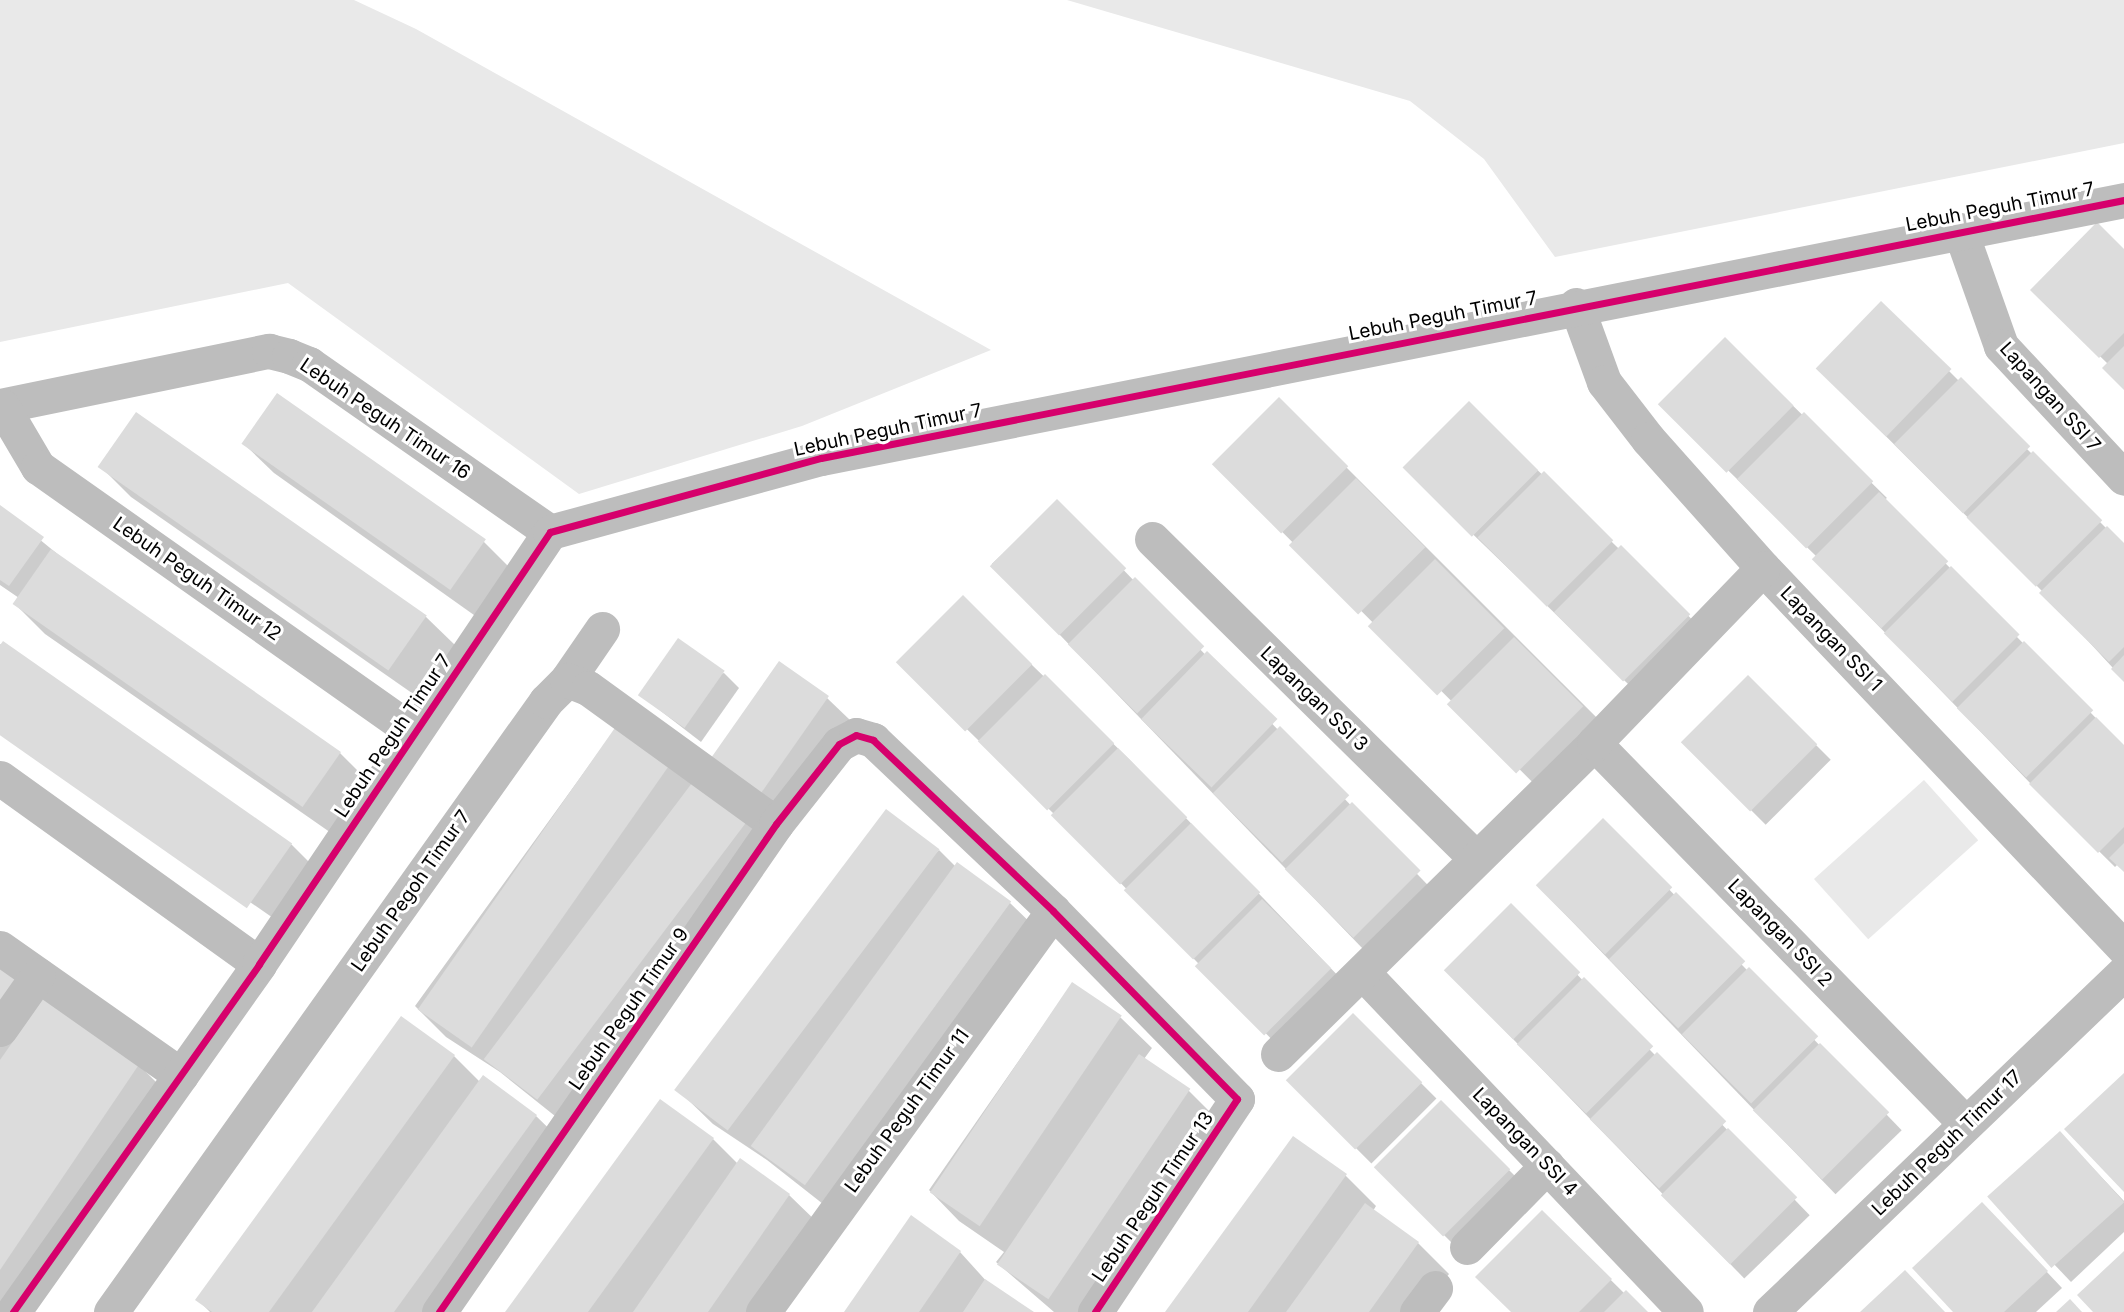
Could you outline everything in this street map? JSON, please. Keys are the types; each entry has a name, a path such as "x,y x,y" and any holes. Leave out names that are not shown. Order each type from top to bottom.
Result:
{"street":[{"name":"Lebuh Peguh Timur 7","path":"14,1312 259,964 550,533 821,458 1576,305 2124,200"},
{"name":"Lapangan SSI 7","path":"1960,230 2001,346 2124,478"},
{"name":"Lapangan SSI 1","path":"1576,305 1604,382 1648,439 1763,568 2124,948"},
{"name":"Lebuh Peguh Timur 16","path":"1,406 269,351 309,364 550,533"},
{"name":"Lebuh Peguh Timur 12","path":"1,406 38,467 414,732"},
{"name":"Lapangan SSI 3","path":"1152,539 1476,858"},
{"path":"1278,1054 1594,743 1763,568"},
{"name":"Lebuh Pegoh Timur 7","path":"111,1312 538,712 567,680 602,629"},
{"path":"567,680 588,688 776,824"},
{"name":"Lebuh Peguh Timur 9","path":"439,1312 776,824 839,744 856,735 873,740 1053,912"},
{"name":"Lapangan SSI 2","path":"1594,743 1966,1124"},
{"path":"0,778 259,964"},
{"name":"Lebuh Peguh Timur 13","path":"1053,912 1237,1099 1094,1312"},
{"name":"Lebuh Peguh Timur 11","path":"763,1312 1053,912"},
{"path":"0,948 181,1074"},
{"name":"Lapangan SSI 4","path":"1363,973 1686,1312"},
{"name":"Lebuh Peguh Timur 17","path":"1770,1312 2124,973"},
{"path":"0,1029 38,975"},
{"path":"1467,1247 1547,1166"}],"shaded area":[{"path":"0,0 354,0 416,29 991,350 802,426 579,494 288,283 0,342"},
{"path":"1067,0 2124,0 2124,143 1555,257 1484,159 1410,101"},
{"path":"1924,780 1978,840 1868,939 1814,879"}],"building":[{"path":"2097,222 2124,249 2124,333 2099,358 2030,290"},
{"path":"1881,301 1951,369 1886,437 1816,369"},
{"path":"1725,337 1794,406 1726,473 1658,404"},
{"path":"2124,346 2124,390 2102,368"},
{"path":"1961,377 2030,446 1963,513 1894,444"},
{"path":"277,393 486,539 450,590 241,444"},
{"path":"1279,397 1348,466 1281,533 1212,464"},
{"path":"1469,401 1538,470 1472,537 1403,467"},
{"path":"136,412 427,616 388,671 98,467"},
{"path":"1804,412 1873,481 1806,548 1737,479"},
{"path":"2033,451 2102,520 2036,587 1967,517"},
{"path":"1544,471 1613,540 1547,607 1478,537"},
{"path":"1356,478 1425,547 1358,614 1289,545"},
{"path":"1879,492 1948,561 1881,628 1812,559"},
{"path":"1057,499 1126,568 1059,635 990,566"},
{"path":"0,505 44,537 9,586 0,580"},
{"path":"2107,526 2124,543 2124,647 2109,662 2039,593"},
{"path":"1621,545 1690,614 1623,681 1554,612"},
{"path":"51,549 341,752 303,807 13,604"},
{"path":"1435,559 1504,628 1437,695 1368,626"},
{"path":"1951,566 2020,635 1952,702 1884,633"},
{"path":"1135,577 1204,646 1137,713 1068,644"},
{"path":"963,595 1032,664 965,731 896,662"},
{"path":"1514,637 1583,706 1516,773 1447,704"},
{"path":"678,638 725,671 685,728 638,695"},
{"path":"3,641 292,843 247,908 0,735 0,645"},
{"path":"2024,641 2093,710 2026,777 1957,708"},
{"path":"1207,651 1277,719 1212,787 1141,719"},
{"path":"2124,655 2124,682 2111,669"},
{"path":"779,661 829,696 760,795 710,760"},
{"path":"1045,674 1114,743 1047,810 978,741"},
{"path":"1748,675 1817,744 1750,811 1681,742"},
{"path":"2096,717 2124,745 2124,827 2098,853 2029,784"},
{"path":"619,722 673,760 472,1047 418,1010"},
{"path":"1280,726 1349,795 1282,862 1213,793"},
{"path":"1118,748 1187,817 1120,884 1051,815"},
{"path":"695,779 749,819 537,1100 484,1059"},
{"path":"1352,802 1421,871 1353,938 1285,869"},
{"path":"886,809 940,849 728,1130 674,1090"},
{"path":"1603,818 1672,887 1605,954 1536,885"},
{"path":"1191,823 1260,892 1193,959 1124,890"},
{"path":"2124,843 2124,872 2109,858"},
{"path":"957,862 1011,901 805,1185 751,1146"},
{"path":"1676,892 1745,961 1678,1028 1609,959"},
{"path":"1262,899 1331,968 1264,1035 1195,966"},
{"path":"1511,903 1580,972 1513,1039 1444,970"},
{"path":"0,964 24,981 0,1015"},
{"path":"1749,967 1818,1036 1751,1103 1682,1034"},
{"path":"1584,977 1653,1046 1586,1113 1517,1044"},
{"path":"1072,982 1122,1016 980,1226 930,1193"},
{"path":"44,997 140,1063 0,1270 0,1060"},
{"path":"1353,1013 1422,1082 1355,1149 1286,1080"},
{"path":"401,1016 455,1055 269,1312 212,1312 195,1300"},
{"path":"1820,1043 1889,1112 1822,1179 1753,1110"},
{"path":"1657,1052 1726,1121 1659,1188 1590,1119"},
{"path":"1139,1054 1190,1089 1048,1299 997,1265"},
{"path":"2124,1073 2124,1192 2064,1129"},
{"path":"483,1075 537,1115 394,1312 312,1312"},
{"path":"660,1099 714,1138 588,1312 505,1312"},
{"path":"1441,1100 1510,1169 1443,1236 1374,1167"},
{"path":"1728,1128 1797,1197 1730,1264 1661,1195"},
{"path":"2060,1131 2124,1203 2051,1268 1987,1197"},
{"path":"1293,1136 1347,1174 1248,1312 1165,1312"},
{"path":"740,1158 790,1194 708,1312 633,1312"},
{"path":"1982,1202 2048,1271 2004,1312 1953,1312 1912,1268"},
{"path":"1365,1203 1419,1242 1369,1312 1286,1312"},
{"path":"1542,1210 1612,1279 1579,1312 1511,1312 1475,1277"},
{"path":"911,1215 961,1251 919,1312 844,1312"},
{"path":"2124,1251 2124,1312 2093,1312 2077,1295"},
{"path":"1905,1270 1945,1312 1860,1312"},
{"path":"985,1279 1034,1312 963,1312"},
{"path":"1626,1290 1648,1312 1604,1312"},
{"path":"2070,1299 2082,1312 2056,1312"}],"cycle path":[{"path":"13,1312 259,964 550,532 821,458 2124,200"},
{"path":"439,1312 776,824 839,744 856,735 873,740 1053,911 1237,1099 1095,1312"}]}
